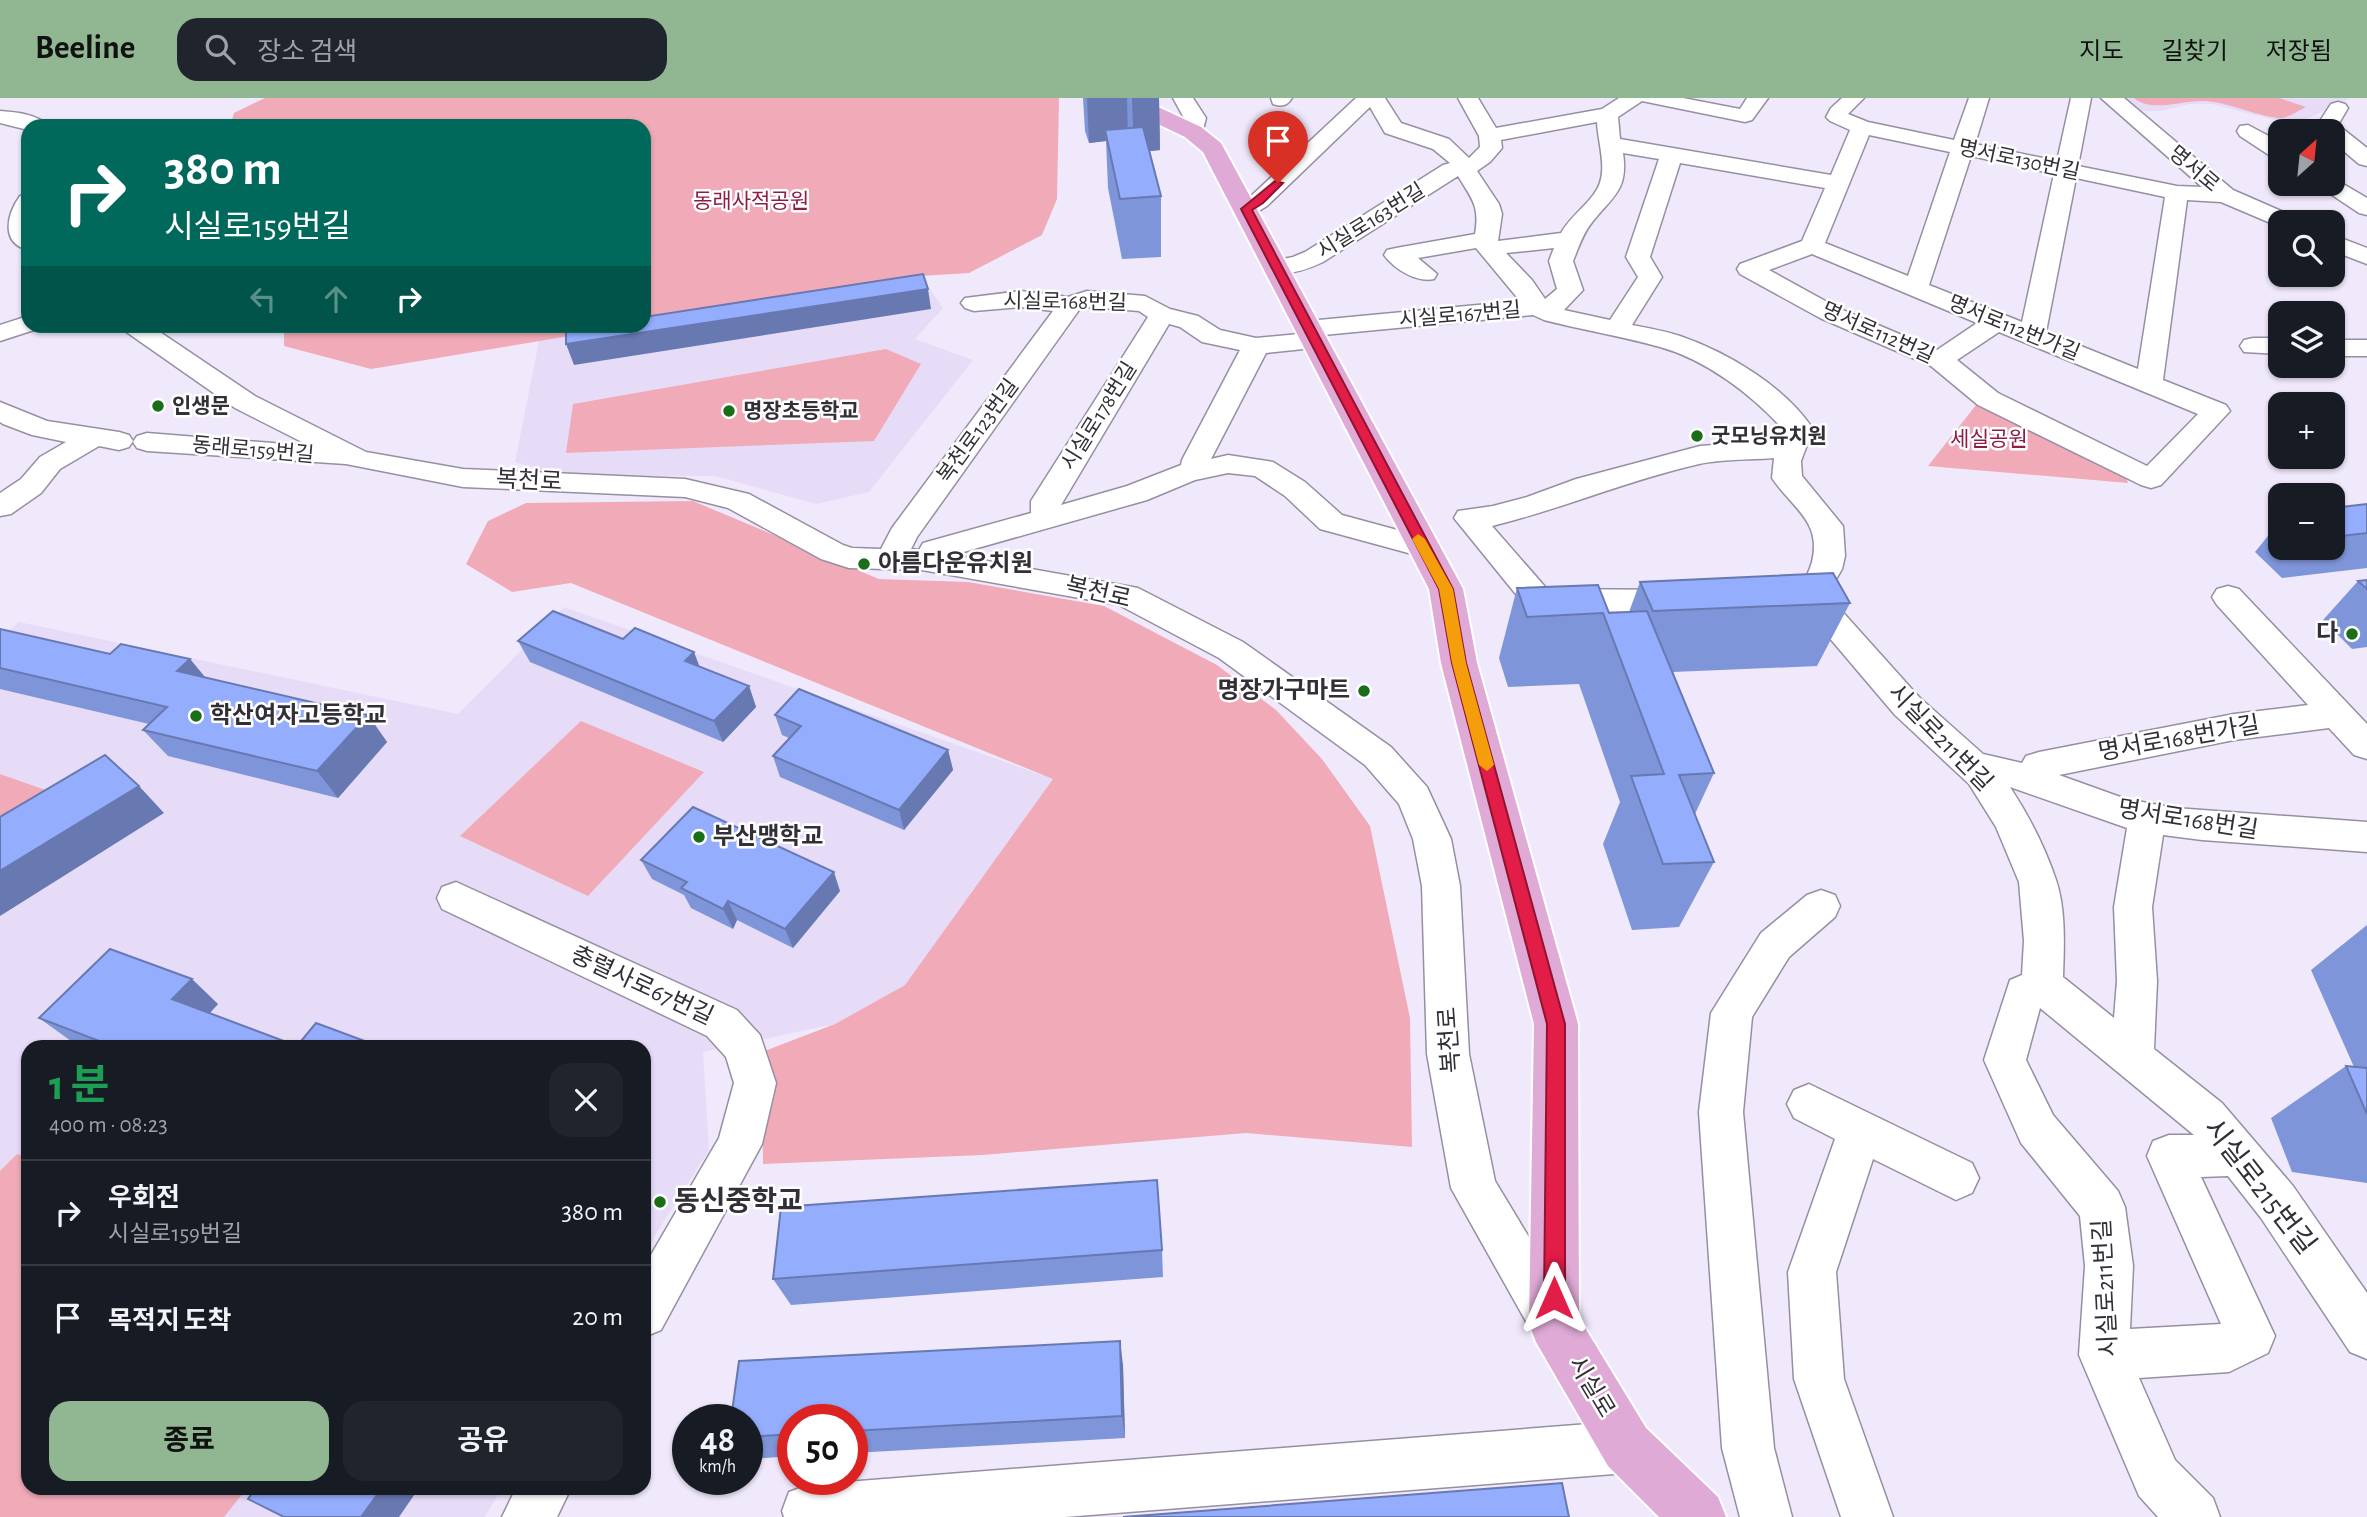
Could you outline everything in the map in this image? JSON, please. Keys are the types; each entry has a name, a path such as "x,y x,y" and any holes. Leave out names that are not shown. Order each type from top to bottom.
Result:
{"main road":[{"path":"1122,98 1188,115 1213,148 1446,589 1459,663 1556,1024 1554,1324"},
{"name":"시실로","path":"1554,1324 1627,1447 1698,1517"}],"street":[{"path":"1246,209 1259,201 1360,104 1374,98 1381,104 1388,124 1393,128 1451,150 1487,204 1490,214 1488,244"},
{"path":"1464,170 1478,164 1491,148 1490,136 1468,98"},
{"path":"1490,136 1608,114 1633,98"},
{"path":"1650,98 1745,116 1758,98"},
{"path":"1812,246 1862,127 1837,117 1838,112 1854,98"},
{"path":"1916,288 1979,98"},
{"path":"2032,336 2081,98"},
{"name":"명서로","path":"2111,98 2225,195 2268,214"},
{"path":"2338,108 2329,120 2328,127 2367,159"},
{"path":"1537,307 1552,307 1570,290 1561,261 1580,220 1603,202 1613,174 1606,123 1608,114"},
{"path":"0,117 21,120"},
{"name":"명서로130번길","path":"1862,127 2177,193 2225,195"},
{"path":"2248,131 2268,144"},
{"path":"1611,144 1837,183"},
{"path":"1616,331 1650,276 1638,257 1671,156"},
{"name":"시실로163번길","path":"1276,267 1299,264 1314,257 1451,170 1464,170"},
{"path":"2149,384 2177,193"},
{"path":"2345,193 2367,208"},
{"path":"21,216 21,237"},
{"path":"1425,274 1396,255 1488,244 1509,245 1570,239"},
{"name":"시실로167번길","path":"1311,335 1537,307 1523,285 1488,244"},
{"name":"명서로112번가길","path":"1812,246 2216,411"},
{"name":"명서로112번길","path":"1812,246 1749,269 1829,313 1940,360 1989,399 2151,489 2216,411"},
{"path":"2345,247 2367,257"},
{"name":"시실로168번길","path":"974,303 1021,299 1070,304 1087,299 1144,304 1162,315 1188,321 1211,336 1256,346 1311,335"},
{"name":"복천로123번길","path":"891,559 903,535 1070,304"},
{"name":"시실로211번길","path":"1537,307 1553,315 1670,341 1749,381 1799,429 1787,461 1787,478 1828,526 1829,556 1826,569 1815,588 1801,602 1907,706 1982,774 2013,822 2038,882 2044,941 2042,985 2024,993 2004,1060 2037,1129 2102,1207 2109,1266 2104,1355 2157,1478 2194,1517"},
{"name":"시실로178번길","path":"1046,519 1046,501 1162,315"},
{"path":"1940,360 1997,321"},
{"path":"0,333 21,326"},
{"name":"복천로","path":"144,333 235,395 358,459 463,478 685,488 738,501 832,552 849,558 930,562 1127,596 1231,650 1378,756 1415,797 1433,839 1441,886 1448,1054 1474,1188 1554,1324"},
{"path":"1196,471 1196,460 1256,346"},
{"path":"2253,346 2268,346"},
{"path":"2345,348 2366,348"},
{"name":"동래로159번길","path":"0,410 13,420 43,429 121,440 358,459"},
{"path":"0,507 31,485 50,463 121,440"},
{"path":"1718,601 1538,600 1469,518 1515,510 1586,486 1700,455 1791,449"},
{"name":"시실로178번길","path":"930,562 934,550 1137,493 1196,471 1228,464 1263,468 1295,489 1331,522 1423,547"},
{"path":"2228,597 2367,746"},
{"name":"명서로168번가길","path":"2030,781 2039,766 2234,727 2338,714"},
{"name":"명서로168번길","path":"1973,766 2011,772 2094,805 2147,818 2251,831 2367,837"},
{"path":"2132,1056 2137,981 2133,907 2147,818"},
{"name":"충렬사로67번길","path":"456,898 722,1023 745,1048 755,1083 740,1144 651,1301"},
{"path":"1766,1517 1748,1448 1721,1112 1731,1013 1774,945 1821,905"},
{"name":"시실로215번길","path":"2042,985 2207,1117 2277,1202 2367,1335"},
{"path":"1809,1104 1956,1178"},
{"path":"1860,1132 1812,1272 1819,1379 1867,1517"},
{"path":"2104,1355 2230,1348 2250,1336 2169,1156 2238,1155"},
{"path":"808,1511 1627,1447"},
{"path":"528,1517 541,1495"}],"shaded area":[{"path":"2125,98 2351,98 2307,119 2271,119 2212,104 2190,104 2160,111 2141,111"},
{"name":"명장초등학교","path":"921,276 943,308 915,339 973,360 869,492 816,504 715,476 558,475 515,462 539,341 595,333 651,333 651,325"},
{"path":"564,607 1054,779 905,985 835,1024 703,1052 709,1150 651,1242 651,1040 21,1040 21,1495 498,1495 485,1517 0,1517 0,638 19,622 458,714"}],"green space":[{"name":"동래사적공원","path":"265,98 1059,98 1057,199 1042,235 969,273 921,276 651,322 651,119 232,119 234,113"},
{"path":"2134,98 2279,98 2306,107 2280,118 2214,102 2149,105"},
{"path":"284,333 588,333 371,369 284,346"},
{"path":"886,349 921,364 874,441 566,453 573,404"},
{"name":"세실공원","path":"1976,405 1998,408 2125,473 2128,483 1928,466"},
{"path":"693,501 879,579 968,582 1104,606 1217,665 1276,710 1322,759 1370,826 1410,1018 1412,1147 1246,1133 983,1155 763,1164 762,1052 835,1024 905,985 1053,779 571,583 512,592 466,564 488,521 526,503"},
{"path":"581,721 704,772 588,896 460,836"},
{"path":"0,774 57,794 0,833"},
{"path":"17,1154 21,1155 21,1495 241,1495 224,1517 0,1517 0,1171"}],"building":[{"path":"1143,127 1161,196 1120,199 1105,130"},
{"path":"923,274 928,289 651,331 651,316"},
{"path":"566,333 638,333 566,344"},
{"path":"2367,504 2367,533 2345,536 2345,507"},
{"path":"1833,573 1850,603 1653,611 1640,582"},
{"path":"2367,580 2367,589 2358,581"},
{"path":"1598,585 1609,613 1647,611 1714,773 1679,775 1714,862 1663,864 1631,776 1664,774 1603,613 1527,617 1517,588"},
{"path":"553,611 623,639 635,628 694,652 685,661 749,686 714,721 518,641"},
{"path":"0,629 110,654 121,644 190,659 177,671 368,715 317,771 143,730 167,707 0,668"},
{"path":"799,689 948,750 899,810 773,756 801,726 775,715"},
{"path":"105,755 139,786 0,871 0,817"},
{"path":"693,807 834,872 785,929 728,901 723,909 681,888 687,882 641,860"},
{"path":"110,949 192,979 172,999 281,1040 96,1040 39,1018"},
{"path":"316,1023 362,1040 302,1040"},
{"path":"2346,1066 2367,1068 2367,1114"},
{"path":"1157,1180 1162,1250 773,1279 781,1207"},
{"path":"1120,1341 1122,1416 868,1430 868,1404 777,1404 777,1435 763,1436 763,1404 733,1404 739,1361"},
{"path":"1562,1483 1569,1517 1123,1517"},
{"path":"251,1495 377,1495 361,1517 284,1517 248,1499"}],"slow traffic":[{"path":"1418,539 1446,589 1459,663 1487,765"}],"place":[{"name":"인생문","path":"158,406"},
{"name":"명장초등학교","path":"729,411"},
{"name":"굿모닝유치원","path":"1697,436"},
{"name":"아름다운유치원","path":"864,564"},
{"name":"다","path":"2352,634"},
{"name":"명장가구마트","path":"1364,691"},
{"name":"학산여자고등학교","path":"196,716"},
{"name":"부산맹학교","path":"699,837"},
{"name":"동신중학교","path":"660,1202"}],"route":[{"path":"1278,183 1246,209 1446,589 1459,663 1556,1024 1554,1298"}]}
